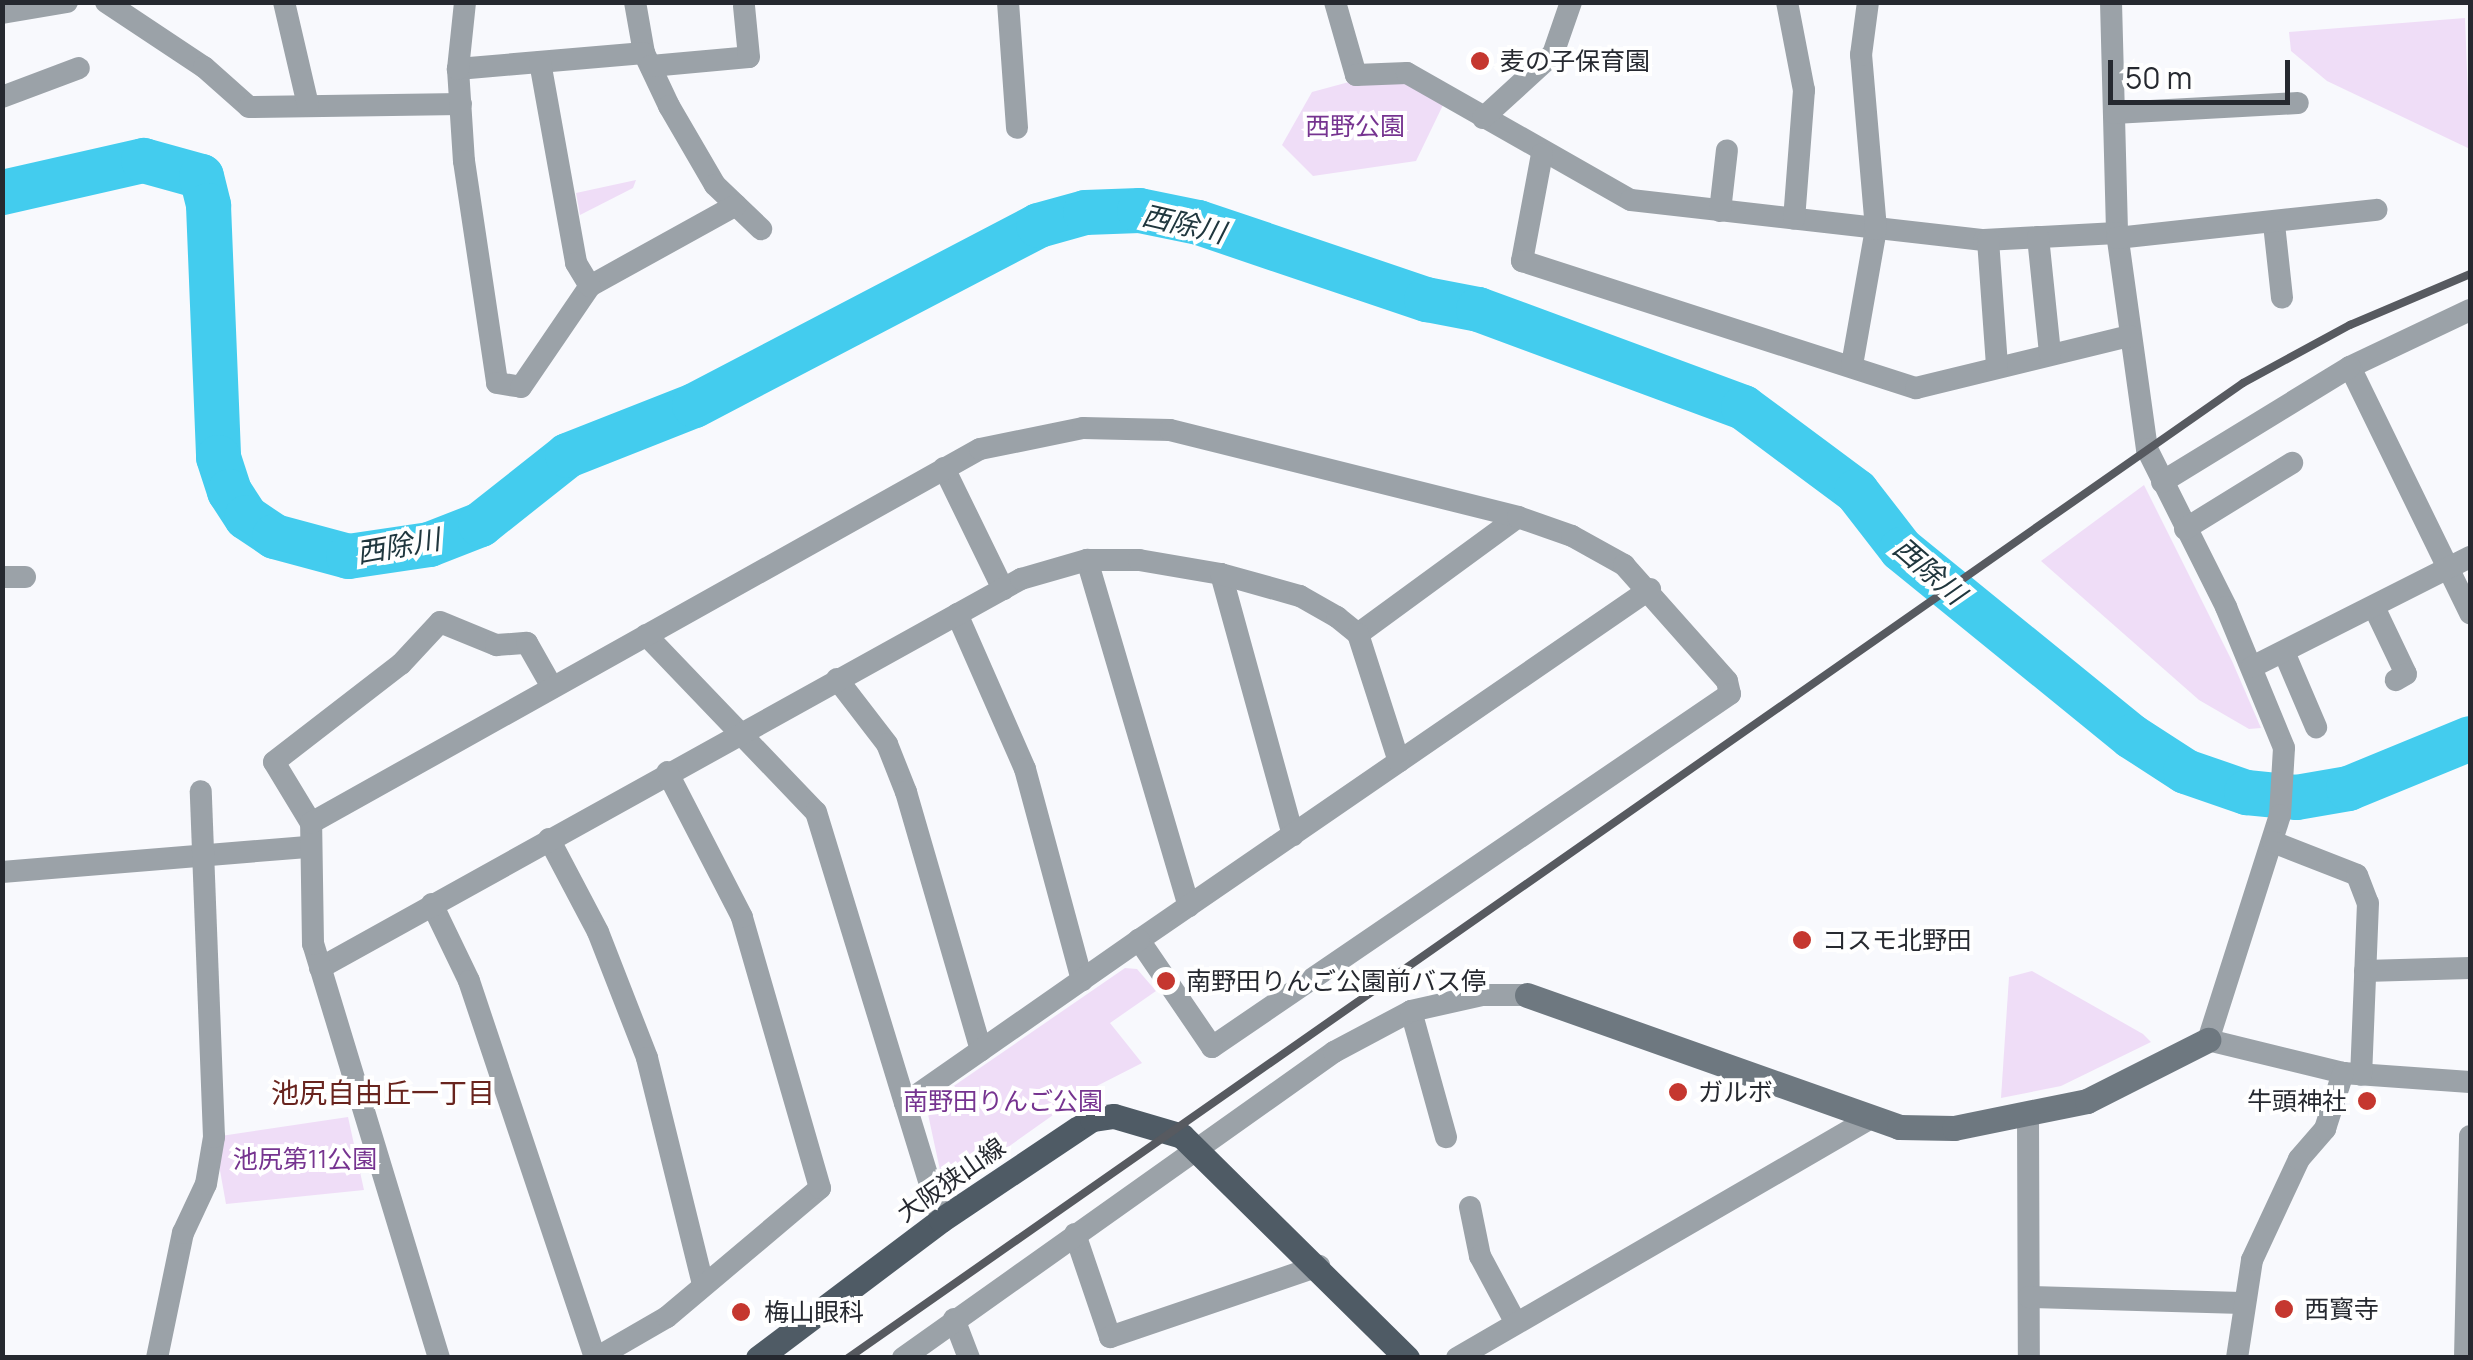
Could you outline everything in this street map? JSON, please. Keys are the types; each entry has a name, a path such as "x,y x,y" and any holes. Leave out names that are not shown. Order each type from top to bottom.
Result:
{"main road":[{"name":"大阪狭山線","path":"758,1358 942,1220 1092,1119 1114,1116 1173,1130 1200,1152 1319,1266 1407,1358"}],"street":[{"path":"2,13 67,2"},
{"path":"106,2 204,67 249,107 460,104"},
{"path":"284,2 308,105"},
{"path":"465,2 458,69 460,104 496,383 522,387 590,286 736,205"},
{"path":"635,2 647,60 715,185 761,229"},
{"path":"1008,2 1017,128"},
{"path":"1335,2 1356,75 1407,73 1542,154 1631,200 1988,240 2274,224 2376,210"},
{"path":"1483,118 1553,54 1571,2"},
{"path":"1787,2 1804,90 1794,220"},
{"path":"1852,366 1876,230 1861,54 1868,2"},
{"path":"2111,2 2117,235 2147,449 2252,667 2284,748 2280,815 2273,842 2208,1040"},
{"path":"458,69 540,62 749,57 744,6"},
{"path":"540,62 576,263 590,286"},
{"path":"2,96 79,68"},
{"path":"2114,114 2298,103"},
{"path":"1720,210 1727,150"},
{"path":"1542,154 1522,261 1916,388 2130,336"},
{"path":"2274,224 2282,298"},
{"path":"2038,237 2050,354"},
{"path":"1988,240 1997,366"},
{"path":"2162,482 2350,367 2470,310"},
{"path":"2350,367 2470,614"},
{"path":"311,822 980,449 1083,428 1170,430 1518,517 1572,536 1624,566 1650,589 1727,681 1730,694 1238,1034 1212,1046 1139,940"},
{"path":"2185,530 2292,462"},
{"path":"944,468 1003,589"},
{"path":"1358,634 1518,517"},
{"path":"2252,667 2470,557"},
{"path":"1088,560 1189,906"},
{"path":"320,968 737,733 1003,589 1088,560 1139,560 1221,574 1300,596 1358,634 1398,762"},
{"path":"1221,574 1293,834"},
{"path":"904,1103 1650,589"},
{"path":"2374,607 2406,674 2396,680"},
{"path":"957,614 1026,769 1082,980"},
{"path":"438,1358 320,968 307,847 311,822 274,762 401,664 440,622 496,645 527,644 552,687"},
{"path":"646,635 816,812 942,1220"},
{"path":"2284,652 2316,727"},
{"path":"837,679 887,744 906,792 981,1050"},
{"path":"432,904 469,981 596,1358 667,1317 820,1188 742,917 668,772"},
{"path":"157,1358 183,1233 206,1184 214,1137 201,791"},
{"path":"549,839 598,932 647,1058 704,1284"},
{"path":"2237,1358 2242,1303 2252,1260 2299,1159 2325,1129 2352,1074 2365,971 2368,903 2357,874 2273,842"},
{"path":"2,872 307,847"},
{"path":"2365,971 2470,968"},
{"path":"903,1358 1075,1234 1200,1152 1334,1052 1411,1012 1482,995 1527,995 1867,1120 1954,1128 2087,1100 2208,1040 2352,1074 2470,1082"},
{"path":"1411,1012 1446,1137"},
{"path":"2028,1114 2029,1358"},
{"path":"1458,1358 1867,1120"},
{"path":"2465,1358 2470,1136"},
{"path":"1470,1207 1480,1256 1516,1324"},
{"path":"1075,1234 1110,1337 1319,1266"},
{"path":"2029,1298 2242,1303"},
{"path":"954,1319 969,1358"}],"green space":[{"path":"2465,18 2470,149 2327,81 2291,51 2289,32"},
{"name":"西野公園","path":"1404,80 1443,105 1416,161 1313,176 1282,145 1312,92 1349,82"},
{"path":"636,180 633,188 580,215 576,193"},
{"path":"2144,485 2261,728 2249,729 2199,700 2041,561"},
{"name":"南野田りんご公園","path":"1125,968 1137,969 1156,991 1110,1023 1142,1063 1087,1091 960,1181 940,1170 926,1105"},
{"path":"2032,971 2151,1042 2061,1086 2001,1098 2009,977"},
{"name":"池尻第11公園","path":"348,1117 364,1190 226,1204 214,1137"}],"waterway":[{"name":"西除川","path":"2,192 143,160 201,176 208,205 218,457 229,491 246,517 274,536 348,556 429,544 480,524 567,455 694,405 1038,225 1085,212 1139,210 1198,222 1426,299 1478,309 1743,407 1856,491 1901,549 2131,736 2185,771 2246,792 2296,797 2348,788 2470,738"}],"railway":[{"path":"848,1358 2243,383 2350,325 2470,274"}],"place":[{"name":"麦の子保育園","path":"1480,61"},
{"name":"コスモ北野田","path":"1802,940"},
{"name":"南野田りんご公園前バス停","path":"1166,981"},
{"name":"ガルボ","path":"1678,1092"},
{"name":"牛頭神社","path":"2367,1101"},
{"name":"西寳寺","path":"2284,1309"},
{"name":"梅山眼科","path":"741,1312"}],"district":[{"name":"池尻自由丘一丁目","path":"383,1092"}]}
